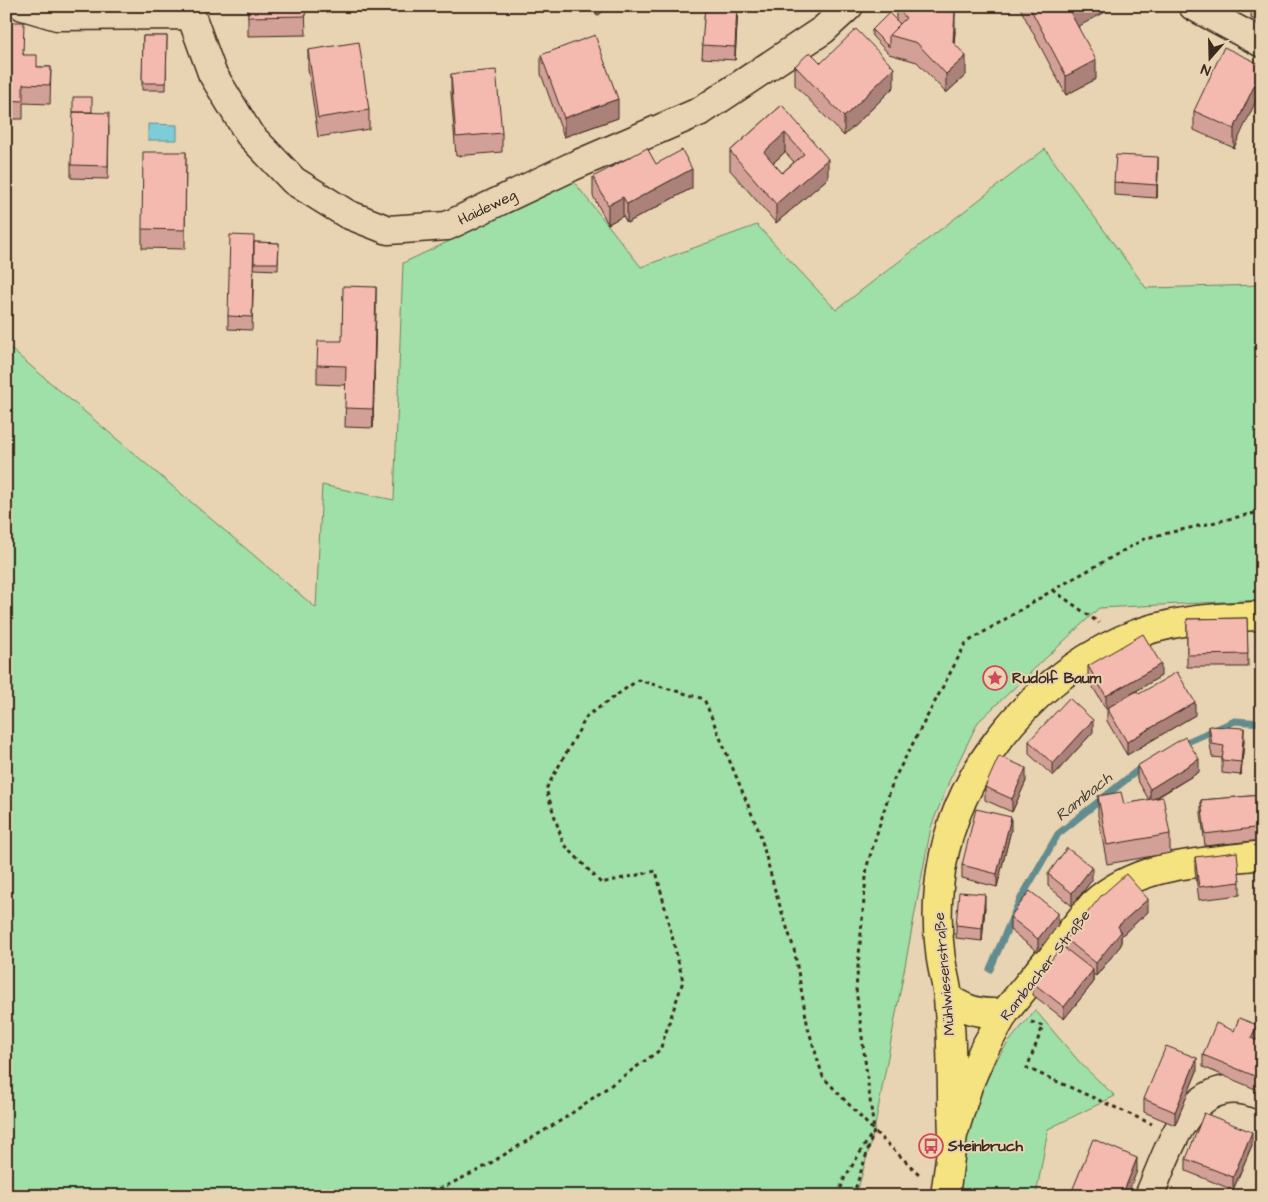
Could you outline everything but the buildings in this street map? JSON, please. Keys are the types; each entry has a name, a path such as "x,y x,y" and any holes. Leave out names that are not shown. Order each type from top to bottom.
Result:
{"main road":[{"name":"Mühlwiesenstraße","path":"952,1134 948,998 940,951 937,914 939,884 952,826 963,799 993,746 1035,698 1085,660 1122,640 1158,627 1186,621 1225,616 1262,616"},
{"name":"Rambacher Straße","path":"937,1189 968,1086 983,1051 1005,1012 1093,904 1121,883 1154,870 1262,855"},
{"path":"948,998 961,1007 975,1012 990,1014 1005,1012"}],"street":[{"path":"23,6 57,16 190,11"},
{"name":"Haideweg","path":"190,11 212,73 249,134 294,181 347,214 388,230 447,226 571,167 701,111 824,30 849,6"},
{"path":"1193,6 1262,43"},
{"path":"1149,1196 1189,1110 1212,1094 1239,1090 1262,1096"}],"path":[{"path":"1053,590 1122,640"},
{"path":"425,1196 478,1170 564,1118 660,1050 683,981 656,871 601,883 563,843 546,789 587,716 638,680 704,699 760,834 776,894 794,949 808,1028 823,1077 874,1131 937,1189"},
{"path":"1005,1012 1044,1026 1027,1068 1176,1135"},
{"path":"838,1196 844,1180 874,1131"}],"green space":[{"path":"1045,149 1146,288 1262,285 1262,600 1099,608 978,722 950,779 931,827 874,1131 856,1196 6,1196 6,345 316,608 322,485 394,500 403,263 574,182 641,267 757,225 836,310"},
{"path":"1035,1010 1082,1065 1115,1096 1048,1129 1036,1196 958,1196 962,1162 980,1095 999,1056"}],"water":[{"path":"148,124 177,125 177,140 148,140"}],"waterway":[{"name":"Rambach","path":"1180,745 1235,721 1262,723"},
{"name":"Rambach","path":"990,969 1020,900 1058,834 1143,766"}],"place":[{"name":"Rudolf Baum","path":"995,678"},
{"name":"Steinbruch","path":"931,1146"}]}
